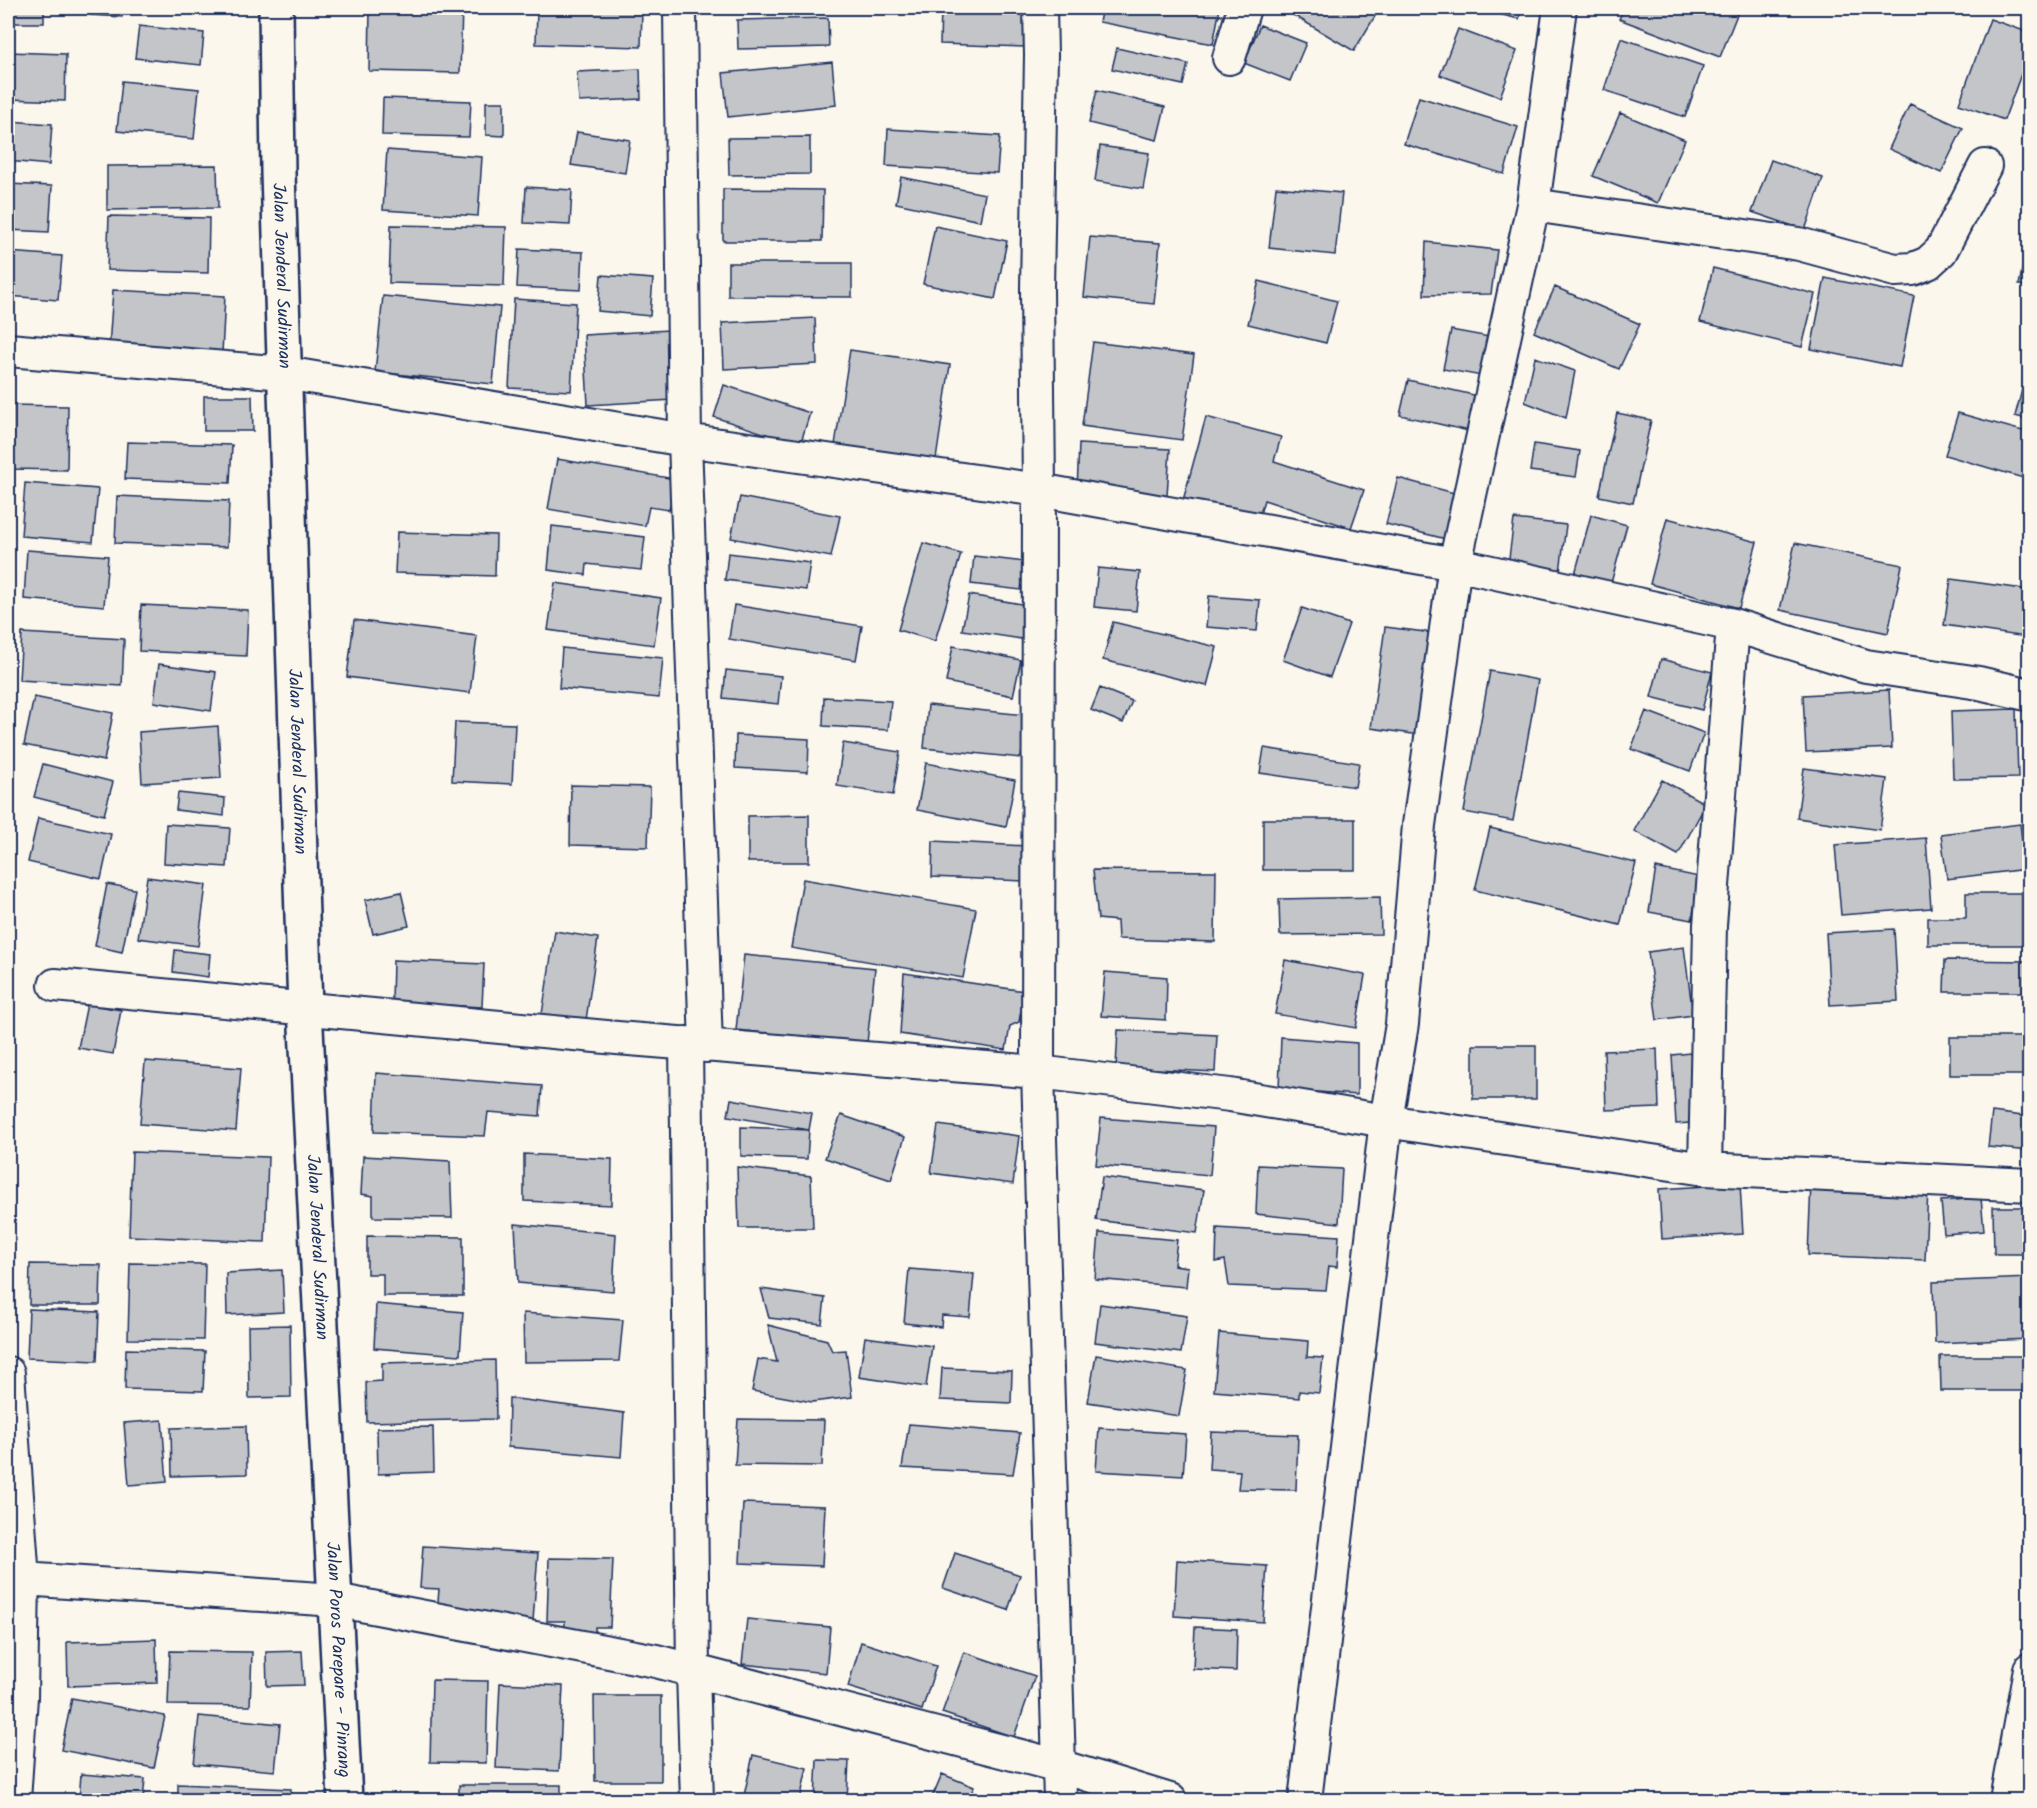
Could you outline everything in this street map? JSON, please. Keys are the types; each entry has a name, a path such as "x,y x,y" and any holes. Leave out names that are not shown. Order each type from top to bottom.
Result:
{"highway":[{"name":"Jalan Jenderal Sudirman","path":"276,8 278,172 305,1008 331,1518"},
{"name":"Jalan Poros Parepare - Pinrang","path":"331,1518 345,1800"}],"street":[{"path":"680,8 696,1045 693,1672 697,1800"},
{"path":"1040,8 1037,365 1039,490 1038,1072 1060,1800"},
{"path":"1229,58 1244,8"},
{"path":"1305,1800 1386,1121 1402,1024 1419,825 1455,564 1533,205 1560,8"},
{"path":"1533,205 1799,244 1895,270 1913,269 1928,263 1941,251 1985,166"},
{"path":"8,350 285,373 685,440 1039,490 1455,564 1733,625 1866,666 1979,683 2030,694"},
{"path":"1705,1169 1710,925 1733,625"},
{"path":"55,985 696,1045 1038,1072 1230,1095 1705,1169 2030,1185"},
{"path":"8,1373 23,1578 14,1696 14,1800"},
{"path":"23,1578 335,1600 656,1661 1059,1766 1170,1800"},
{"path":"2006,1800 2030,1670"}],"building":[{"path":"8,8 44,8 44,23 8,23"},
{"path":"92,8 123,8 122,17 91,15"},
{"path":"143,8 202,8 201,14"},
{"path":"370,8 462,8 460,73 369,71"},
{"path":"537,8 642,8 641,47 536,44"},
{"path":"941,8 1027,8 1025,47 940,44"},
{"path":"1102,8 1220,8 1213,44 1099,22"},
{"path":"1284,8 1380,8 1354,51"},
{"path":"1475,8 1522,8 1519,19"},
{"path":"1624,8 1726,8 1738,12 1720,57 1619,19"},
{"path":"828,18 829,47 738,49 737,20"},
{"path":"1990,19 2030,33 2030,50 2004,120 1959,104"},
{"path":"1260,25 1306,43 1290,81 1244,63"},
{"path":"139,26 204,33 201,65 135,58"},
{"path":"1458,29 1517,51 1500,97 1440,75"},
{"path":"1621,38 1703,66 1685,117 1604,90"},
{"path":"1117,48 1188,64 1183,85 1112,69"},
{"path":"8,52 66,54 65,101 8,99"},
{"path":"832,62 836,105 728,117 723,73"},
{"path":"640,69 641,99 579,102 577,72"},
{"path":"122,81 199,89 194,139 117,131"},
{"path":"1097,90 1165,107 1157,140 1089,123"},
{"path":"1419,97 1518,127 1504,174 1404,144"},
{"path":"383,98 471,101 469,137 382,135"},
{"path":"486,102 504,102 504,136 486,135"},
{"path":"1910,104 1963,128 1941,173 1889,149"},
{"path":"1620,113 1685,140 1658,203 1593,176"},
{"path":"8,121 52,124 49,165 8,161"},
{"path":"888,129 1000,136 997,173 886,166"},
{"path":"577,132 630,140 625,173 571,165"},
{"path":"810,137 810,174 729,175 728,138"},
{"path":"1100,146 1149,153 1143,189 1095,181"},
{"path":"387,150 482,157 478,216 383,210"},
{"path":"1771,160 1823,178 1805,230 1752,212"},
{"path":"217,165 218,208 107,210 107,166"},
{"path":"901,177 985,194 980,221 896,203"},
{"path":"8,184 52,186 49,232 8,230"},
{"path":"526,187 572,190 570,225 524,223"},
{"path":"1276,187 1342,193 1335,255 1269,248"},
{"path":"723,189 823,190 822,241 723,241"},
{"path":"109,216 209,218 208,273 107,270"},
{"path":"391,225 506,227 504,286 389,283"},
{"path":"935,226 1007,241 995,299 923,284"},
{"path":"2030,230 2030,287 2019,285"},
{"path":"1090,237 1160,243 1154,304 1084,297"},
{"path":"1426,242 1497,250 1491,294 1424,295"},
{"path":"519,249 583,252 581,290 517,287"},
{"path":"8,252 62,256 58,300 8,296"},
{"path":"728,263 852,263 852,297 728,296"},
{"path":"1713,268 1815,294 1802,347 1700,322"},
{"path":"601,275 653,279 650,316 598,311"},
{"path":"1825,278 1914,296 1900,367 1811,349"},
{"path":"1259,281 1337,301 1326,343 1248,324"},
{"path":"1555,287 1640,324 1619,369 1534,332"},
{"path":"113,290 225,296 222,353 109,347"},
{"path":"383,296 500,307 493,384 375,372"},
{"path":"514,299 576,303 571,391 509,388"},
{"path":"815,318 817,364 724,369 722,323"},
{"path":"669,330 673,400 588,405 584,335"},
{"path":"1451,330 1495,338 1487,377 1443,369"},
{"path":"1093,342 1194,355 1182,440 1082,426"},
{"path":"850,350 950,365 935,466 834,451"},
{"path":"1535,357 1575,371 1566,418 1525,402"},
{"path":"2026,375 2030,376 2030,420 2015,416"},
{"path":"1408,380 1478,396 1469,431 1400,415"},
{"path":"724,385 810,413 800,445 714,417"},
{"path":"204,396 252,396 253,431 204,431"},
{"path":"8,405 68,406 67,470 8,469"},
{"path":"1617,413 1651,420 1633,503 1599,496"},
{"path":"1958,413 2030,433 2030,480 1945,455"},
{"path":"1206,417 1281,437 1274,461 1364,490 1351,528 1264,500 1257,524 1182,504"},
{"path":"127,442 232,445 230,483 125,479"},
{"path":"1079,444 1170,449 1167,496 1077,490"},
{"path":"1534,444 1580,451 1576,477 1530,471"},
{"path":"557,459 675,479 669,510 649,507 645,526 548,509"},
{"path":"1398,478 1458,494 1446,539 1386,524"},
{"path":"25,483 98,489 93,542 21,536"},
{"path":"117,496 229,501 227,547 115,543"},
{"path":"740,497 840,516 831,557 731,538"},
{"path":"1591,515 1627,525 1611,583 1575,574"},
{"path":"1667,518 1757,542 1739,608 1650,584"},
{"path":"1514,519 1566,525 1560,572 1508,566"},
{"path":"552,526 645,537 641,570 587,564 586,575 548,570"},
{"path":"397,532 496,535 495,576 395,573"},
{"path":"923,543 961,554 935,641 898,630"},
{"path":"1795,543 1902,565 1888,633 1780,610"},
{"path":"27,550 108,556 104,606 24,599"},
{"path":"728,553 810,563 806,590 725,580"},
{"path":"974,556 1025,562 1021,590 971,584"},
{"path":"1098,568 1140,572 1136,611 1094,607"},
{"path":"1951,579 2030,590 2030,612 2026,637 1944,625"},
{"path":"555,583 661,598 654,645 548,630"},
{"path":"969,595 1033,606 1028,640 962,630"},
{"path":"1209,596 1260,600 1257,631 1206,627"},
{"path":"141,605 248,610 246,656 139,651"},
{"path":"734,605 862,626 856,660 729,639"},
{"path":"1302,608 1349,624 1330,677 1283,660"},
{"path":"354,620 477,636 470,693 347,677"},
{"path":"1113,622 1217,647 1207,686 1103,660"},
{"path":"1385,627 1433,633 1419,735 1371,728"},
{"path":"22,633 124,639 122,686 19,680"},
{"path":"953,646 1021,660 1013,696 946,682"},
{"path":"562,648 663,658 659,698 559,688"},
{"path":"1661,659 1712,672 1702,710 1651,697"},
{"path":"159,664 216,672 211,711 154,702"},
{"path":"726,670 781,676 778,704 723,698"},
{"path":"1490,671 1538,680 1513,821 1464,812"},
{"path":"1100,688 1132,701 1123,723 1091,710"},
{"path":"1889,690 1892,748 1806,752 1803,695"},
{"path":"34,697 113,713 104,761 24,745"},
{"path":"824,697 891,701 888,730 823,726"},
{"path":"928,705 1026,715 1021,758 924,748"},
{"path":"2016,709 2018,778 1953,779 1951,711"},
{"path":"1646,711 1704,733 1690,771 1631,749"},
{"path":"455,722 515,724 512,784 452,781"},
{"path":"218,726 221,778 142,783 139,732"},
{"path":"736,735 809,739 808,772 735,768"},
{"path":"843,743 900,752 893,795 837,786"},
{"path":"1264,748 1359,763 1355,787 1260,773"},
{"path":"926,763 1015,780 1006,827 917,810"},
{"path":"43,764 113,782 104,815 34,797"},
{"path":"1804,768 1887,779 1880,830 1797,818"},
{"path":"1662,780 1706,804 1678,855 1634,831"},
{"path":"571,785 650,787 648,847 570,845"},
{"path":"178,793 225,798 224,816 176,810"},
{"path":"809,815 809,862 748,862 748,816"},
{"path":"38,818 111,834 101,879 28,862"},
{"path":"1263,819 1355,819 1355,870 1263,870"},
{"path":"166,824 230,828 227,867 164,863"},
{"path":"2020,824 2026,869 1947,879 1941,834"},
{"path":"1490,828 1636,863 1620,925 1475,890"},
{"path":"1926,838 1931,908 1841,915 1835,845"},
{"path":"933,841 1026,846 1024,881 932,877"},
{"path":"1656,868 1699,877 1692,920 1649,912"},
{"path":"1093,870 1216,871 1215,942 1118,939 1117,921 1098,919"},
{"path":"147,877 206,885 198,946 138,938"},
{"path":"803,879 976,909 963,978 791,948"},
{"path":"107,884 135,889 122,952 95,946"},
{"path":"401,892 409,926 373,934 365,900"},
{"path":"1966,893 2022,893 2022,945 1928,945 1928,918 1966,918"},
{"path":"1380,897 1381,934 1280,935 1279,899"},
{"path":"1894,929 1898,1001 1830,1005 1826,933"},
{"path":"555,931 598,938 586,1020 542,1014"},
{"path":"1684,947 1693,1015 1657,1020 1648,952"},
{"path":"175,950 210,954 208,977 173,972"},
{"path":"744,955 875,968 867,1043 736,1030"},
{"path":"393,960 484,964 482,1007 392,1002"},
{"path":"1285,960 1365,975 1356,1028 1275,1014"},
{"path":"1945,960 2028,961 2028,992 1944,992"},
{"path":"1105,972 1167,977 1166,1020 1101,1016"},
{"path":"904,973 1024,991 1019,1022 1010,1026 1006,1050 900,1034"},
{"path":"87,1004 121,1010 113,1054 78,1048"},
{"path":"1118,1030 1217,1035 1215,1072 1116,1067"},
{"path":"1281,1037 1357,1043 1357,1095 1279,1089"},
{"path":"1950,1037 2030,1037 2030,1075 1950,1075"},
{"path":"1473,1045 1536,1045 1536,1099 1473,1099"},
{"path":"1657,1049 1659,1108 1606,1110 1604,1051"},
{"path":"1699,1052 1704,1122 1676,1124 1672,1055"},
{"path":"145,1061 241,1068 236,1131 140,1124"},
{"path":"376,1073 542,1086 540,1116 488,1112 485,1136 374,1132"},
{"path":"731,1099 812,1113 809,1130 728,1116"},
{"path":"1992,1112 2030,1117 2030,1151 1988,1147"},
{"path":"841,1115 905,1137 891,1180 825,1158"},
{"path":"1101,1118 1214,1127 1210,1175 1096,1165"},
{"path":"938,1125 1019,1136 1013,1184 931,1173"},
{"path":"741,1127 809,1130 807,1159 741,1156"},
{"path":"132,1152 268,1157 265,1242 129,1236"},
{"path":"524,1154 612,1159 611,1205 524,1201"},
{"path":"363,1156 450,1161 452,1218 373,1217 373,1196 361,1194"},
{"path":"1258,1165 1342,1169 1339,1223 1256,1214"},
{"path":"737,1167 811,1176 813,1228 739,1228"},
{"path":"1102,1177 1204,1190 1197,1233 1096,1220"},
{"path":"1811,1183 1928,1188 1925,1260 1808,1255"},
{"path":"1740,1184 1743,1234 1662,1239 1659,1189"},
{"path":"1981,1198 1984,1231 1944,1234 1941,1201"},
{"path":"1993,1207 2030,1207 2030,1254 1994,1254"},
{"path":"515,1224 616,1234 613,1291 518,1283"},
{"path":"1217,1228 1339,1236 1337,1267 1329,1266 1326,1290 1229,1286 1225,1260 1216,1262"},
{"path":"1099,1233 1177,1240 1174,1265 1188,1267 1186,1287 1095,1279"},
{"path":"367,1236 463,1237 463,1296 383,1296 383,1274 367,1274"},
{"path":"130,1263 205,1264 203,1340 128,1339"},
{"path":"30,1264 101,1265 100,1305 29,1305"},
{"path":"909,1269 974,1274 970,1317 942,1315 941,1327 904,1323"},
{"path":"282,1270 284,1312 227,1315 226,1273"},
{"path":"2030,1278 2030,1339 1935,1343 1933,1282"},
{"path":"761,1289 825,1298 822,1324 769,1318"},
{"path":"376,1304 463,1312 460,1355 374,1348"},
{"path":"1100,1304 1187,1316 1181,1353 1095,1342"},
{"path":"29,1309 99,1312 97,1361 27,1358"},
{"path":"523,1313 623,1320 619,1361 524,1362"},
{"path":"290,1325 291,1397 249,1398 248,1326"},
{"path":"768,1325 827,1340 832,1351 846,1350 852,1397 812,1402 752,1391 758,1359 777,1362"},
{"path":"1219,1333 1308,1341 1307,1357 1323,1358 1319,1393 1299,1391 1299,1398 1214,1391"},
{"path":"865,1337 932,1346 926,1387 859,1377"},
{"path":"126,1349 205,1351 203,1391 125,1389"},
{"path":"1096,1355 1187,1370 1179,1416 1088,1402"},
{"path":"1940,1356 2030,1356 2030,1391 1941,1391"},
{"path":"495,1360 496,1419 367,1422 366,1382 382,1381 382,1363"},
{"path":"942,1368 1012,1371 1011,1403 940,1400"},
{"path":"509,1398 624,1413 621,1457 508,1447"},
{"path":"738,1419 824,1420 822,1466 735,1465"},
{"path":"162,1420 167,1482 129,1485 124,1423"},
{"path":"909,1424 1020,1433 1013,1474 902,1468"},
{"path":"246,1426 247,1474 172,1476 171,1428"},
{"path":"433,1427 434,1472 378,1474 377,1428"},
{"path":"1099,1428 1186,1434 1183,1476 1096,1471"},
{"path":"1211,1432 1298,1435 1296,1490 1238,1489 1240,1471 1209,1469"},
{"path":"743,1503 825,1506 822,1566 740,1563"},
{"path":"423,1546 538,1553 533,1621 437,1615 439,1589 420,1588"},
{"path":"955,1553 1020,1575 1008,1610 943,1588"},
{"path":"549,1558 613,1559 610,1627 595,1627 595,1639 564,1637 565,1621 547,1621"},
{"path":"1177,1560 1267,1566 1263,1622 1174,1616"},
{"path":"747,1619 830,1627 826,1673 742,1664"},
{"path":"1195,1627 1237,1629 1236,1671 1193,1669"},
{"path":"156,1639 157,1683 68,1686 67,1642"},
{"path":"861,1642 936,1666 922,1710 848,1687"},
{"path":"170,1651 252,1652 250,1706 168,1705"},
{"path":"302,1651 304,1685 267,1686 266,1652"},
{"path":"964,1652 1035,1676 1014,1737 942,1713"},
{"path":"432,1680 488,1681 486,1763 430,1762"},
{"path":"500,1683 563,1686 559,1771 496,1768"},
{"path":"594,1696 661,1696 661,1781 595,1781"},
{"path":"72,1698 165,1716 154,1768 61,1750"},
{"path":"199,1716 280,1724 275,1771 194,1764"},
{"path":"753,1755 807,1768 800,1800 743,1800"},
{"path":"817,1760 849,1761 847,1800 815,1800"},
{"path":"81,1774 145,1779 143,1800 79,1800"},
{"path":"942,1774 974,1787 968,1800 931,1800"},
{"path":"178,1784 291,1789 290,1800 178,1800"},
{"path":"459,1785 561,1785 561,1800 459,1800"}]}
